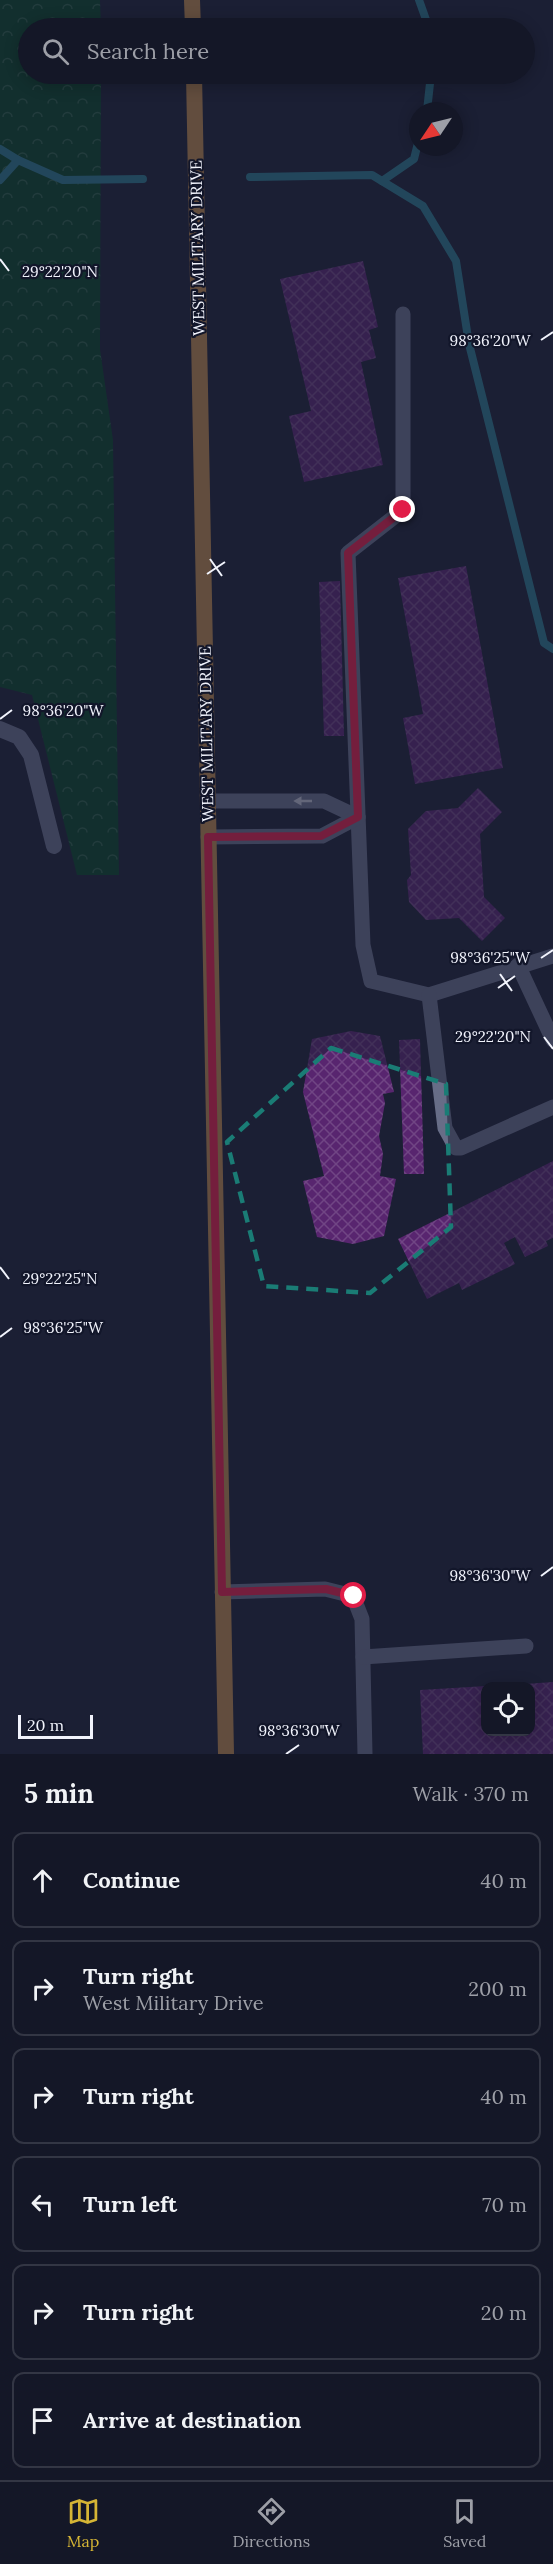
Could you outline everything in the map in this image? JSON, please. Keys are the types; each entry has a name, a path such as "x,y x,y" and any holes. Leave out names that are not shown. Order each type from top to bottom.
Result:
{"main road":[{"path":"192,0 193,18"},
{"name":"WEST MILITARY DRIVE","path":"194,84 226,1754"}],"street":[{"path":"0,729 19,737 31,756 54,846"}],"lane":[{"path":"403,314 403,510 348,553 363,945 371,981 429,995 518,965 553,956"},
{"path":"208,801 324,801 358,817"},
{"path":"208,837 321,836 358,817"},
{"path":"518,965 553,1040"},
{"path":"429,995 445,1128 456,1148 461,1148 553,1107"},
{"path":"222,1592 326,1589 354,1596 362,1619 364,1754"},
{"path":"363,1657 526,1646"}],"highlighted area":[{"path":"331,1048 446,1084 451,1227 370,1293 264,1286 227,1142"}],"green space":[{"path":"0,0 100,0 101,18 18,18 18,84 101,84 100,349 113,440 119,875 77,875 32,695 0,687"}],"building":[{"path":"363,261 378,327 369,330 376,358 361,362 383,465 304,482 289,416 311,411 280,279"},
{"path":"466,566 503,768 415,784 403,718 423,714 398,578"},
{"path":"340,581 344,736 324,736 319,582"},
{"path":"478,788 502,812 480,834 484,897 505,918 482,941 459,918 426,920 409,902 407,880 411,875 408,829 426,811 458,808"},
{"path":"351,1031 380,1036 394,1092 383,1094 385,1103 379,1136 383,1154 380,1176 396,1179 384,1236 353,1244 317,1237 303,1181 324,1176 303,1092 312,1039"},
{"path":"420,1039 424,1174 404,1174 399,1040"},
{"path":"553,1161 553,1238 546,1241 548,1246 525,1257 515,1237 504,1243 515,1264 462,1290 459,1283 427,1299 398,1239"},
{"path":"553,1682 553,1754 423,1754 420,1690 481,1686 481,1736 535,1736 535,1683"}],"waterway":[{"path":"419,0 425,18"},
{"path":"428,102 430,84"},
{"path":"0,149 18,160 0,180"},
{"path":"382,181 414,159 415,156"},
{"path":"18,160 63,180 143,179"},
{"path":"250,177 372,175 423,206 456,261 469,344 544,643 553,649"}],"route":[{"path":"354,1596 326,1589 222,1592 208,837 321,836 358,817 348,553 403,510"}]}
